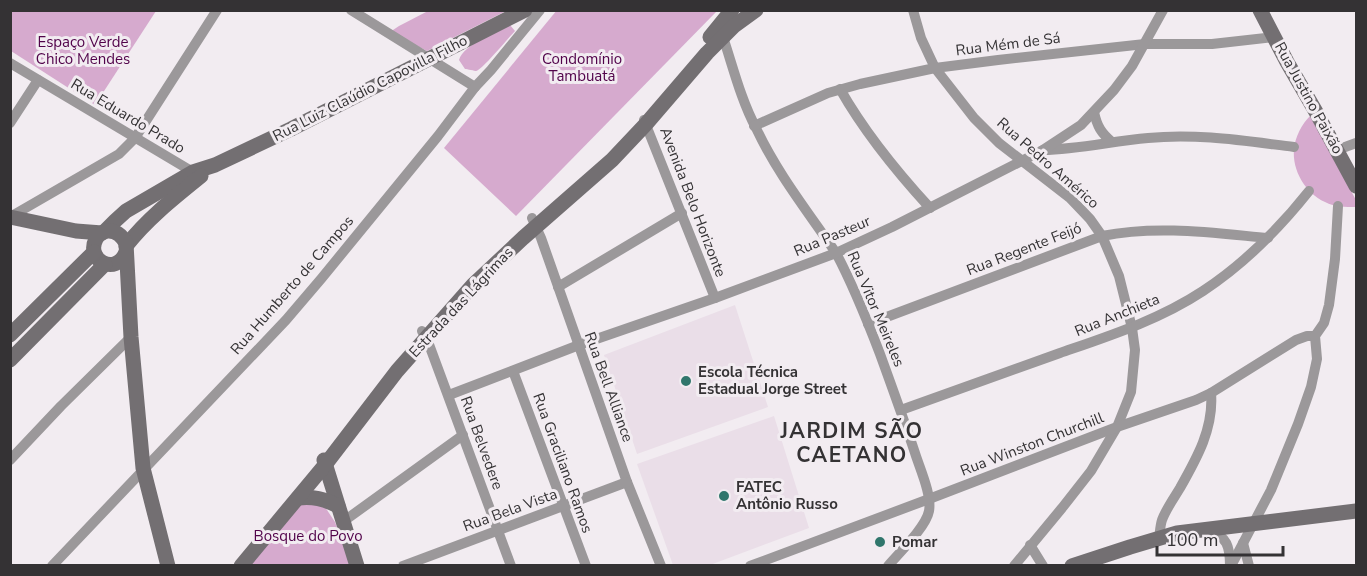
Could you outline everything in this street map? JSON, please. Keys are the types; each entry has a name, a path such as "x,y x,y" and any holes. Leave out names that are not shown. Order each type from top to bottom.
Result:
{"street":[{"path":"10,217 119,154 135,138 217,10"},
{"path":"351,10 475,87"},
{"name":"Rua Luiz Claúdio Capovilla Filho","path":"126,249 170,193 196,174 291,129 525,10"},
{"name":"Rua Humberto de Campos","path":"52,566 286,320 540,10"},
{"name":"Estrada das Lágrimas","path":"241,566 298,498 390,367 424,335 475,274 612,160 732,10"},
{"name":"Estrada das Lágrimas","path":"644,120 736,24 756,10"},
{"name":"Rua Pedro Américo","path":"913,10 921,38 935,68 974,118 999,143 1070,198 1102,236 1119,276 1132,328 1135,350 1131,392 1117,427 1091,471 1014,566"},
{"name":"Rua Pasteur","path":"449,395 579,345 836,253 1043,150 1081,125 1114,90 1132,66 1163,10"},
{"name":"Rua Justino Paixão","path":"1260,10 1356,186"},
{"name":"Rua Vitor Meireles","path":"723,37 754,126 786,180 836,253 868,324 901,410 929,500"},
{"name":"Rua Mém de Sá","path":"754,126 840,89 935,68 1145,44 1212,44 1275,37"},
{"name":"Rua Eduardo Prado","path":"10,63 196,174"},
{"path":"10,123 38,80"},
{"path":"840,89 889,162 930,208"},
{"path":"1094,112 1096,123 1102,133 1112,142"},
{"name":"Avenida Belo Horizonte","path":"644,120 715,298"},
{"path":"1043,150 1071,149 1150,137 1217,137 1294,147"},
{"path":"1337,150 1356,143"},
{"name":"Rua Anchieta","path":"901,410 1132,328 1176,307 1237,267 1268,238 1309,191"},
{"name":"Rua Luiz Claúdio Capovilla Filho","path":"104,232 126,211 170,193"},
{"path":"1231,566 1271,490 1311,387 1317,359 1316,336 1324,323 1329,305 1335,259 1338,206"},
{"path":"558,287 682,213"},
{"path":"10,217 75,231 113,231 123,238 126,249 131,337 144,468 168,566"},
{"name":"Rua Bell Alliance","path":"534,223 627,482 661,566"},
{"name":"Rua Regente Feijó","path":"868,324 1102,236 1167,230 1268,238"},
{"path":"75,231 88,240 99,261 107,264 114,264 123,259 126,249"},
{"path":"10,336 94,250 95,240 104,232"},
{"path":"107,264 124,281 129,300"},
{"path":"10,360 107,264"},
{"name":"Rua Belvedere","path":"424,335 449,395 512,566"},
{"name":"Rua Winston Churchill","path":"750,566 1117,427 1196,400 1211,393 1288,344 1301,338 1316,336"},
{"path":"10,460 131,337"},
{"name":"Rua Graciliano Ramos","path":"513,371 586,566"},
{"path":"1159,539 1161,522 1191,469 1204,440 1210,421 1211,393"},
{"path":"344,521 463,435"},
{"path":"324,460 357,566"},
{"name":"Estrada das Lágrimas","path":"228,566 324,460"},
{"name":"Rua Bela Vista","path":"403,566 432,560 498,530 627,482"},
{"path":"298,498 311,496 338,506"},
{"path":"888,566 924,525 929,512 929,500"},
{"path":"1072,566 1178,533 1356,511"},
{"path":"1209,530 1224,538 1231,566"},
{"path":"1243,543 1249,566"},
{"path":"1030,545 1043,566"}],"shaded area":[{"name":"Escola Técnica Estadual Jorge Street","path":"735,305 768,407 637,454 604,355"},
{"name":"FATEC Antônio Russo","path":"774,416 809,528 710,565 673,565 637,464"}],"green space":[{"name":"Condomínio Tambuatá","path":"557,10 717,11 516,216 444,148"},
{"name":"Espaço Verde Chico Mendes","path":"10,11 156,11 95,105 11,51"},
{"path":"428,11 506,11 427,51 390,32"},
{"path":"510,25 515,31 484,65 476,71 465,69 459,60 467,49"},
{"path":"1310,116 1356,200 1356,207 1336,206 1325,202 1311,193 1301,180 1295,165 1294,149 1299,131"},
{"name":"Bosque do Povo","path":"300,501 325,507 335,522 351,565 246,566"}],"place":[{"name":"Escola Técnica Estadual Jorge Street","path":"686,381"},
{"name":"FATEC Antônio Russo","path":"724,496"},
{"name":"Pomar","path":"880,542"}],"district":[{"name":"JARDIM SÃO CAETANO","path":"852,443"}]}
